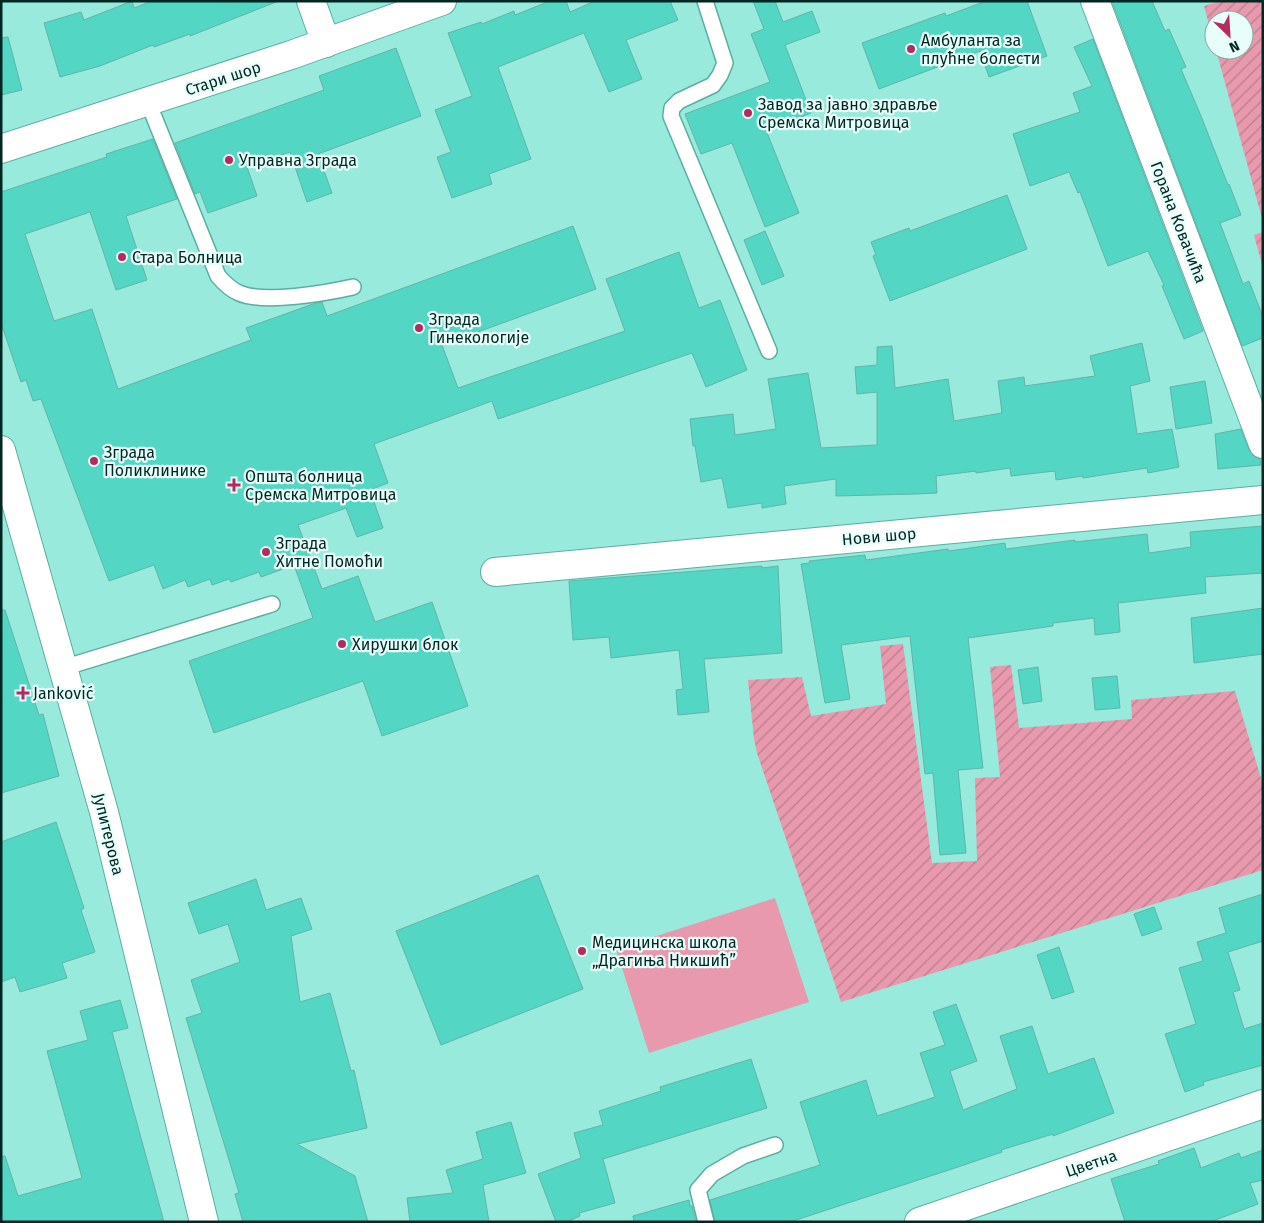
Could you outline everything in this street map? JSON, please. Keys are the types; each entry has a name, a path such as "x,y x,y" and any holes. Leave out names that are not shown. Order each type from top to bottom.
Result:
{"street":[{"path":"311,1 326,43"},
{"name":"Стари шор","path":"1,149 326,43 442,1"},
{"name":"Горана Ковачића","path":"1095,1 1263,444"},
{"name":"Јупитерова","path":"1,450 104,812 204,1222"},
{"name":"Нови шор","path":"495,572 1263,500"},
{"name":"Цветна","path":"919,1222 1263,1104"}],"lane":[{"path":"705,1 724,63 720,75 713,85 679,101 672,108 671,116 769,351"},
{"path":"148,102 218,276 223,282 240,293 252,297 282,297 332,292 353,286"},
{"path":"63,668 272,604"},
{"path":"706,1222 698,1190 712,1174 743,1156 775,1145"}],"shaded area":[{"path":"1222,1 1263,1 1263,222 1219,60 1254,60 1254,10 1205,10 1204,6"},
{"path":"1263,232 1263,268 1254,235"},
{"path":"903,644 932,863 977,861 975,778 1000,777 990,667 1011,665 1019,728 1132,719 1131,700 1235,691 1263,785 1263,870 841,1002 757,753 748,680 802,677 811,716 886,704 880,646"},
{"path":"775,898 809,1002 649,1053 616,949"}],"building":[{"path":"132,1 134,8 152,1 276,2 190,36 190,34 154,47 153,45 100,66 60,77 44,23 81,12 84,20"},
{"path":"550,1 566,1 570,12 595,1 670,1 678,20 626,40 642,79 609,92 584,33 498,67 531,159 489,174 492,184 452,198 437,157 451,152 435,110 472,96 448,33 481,22 482,24 514,11 515,15"},
{"path":"753,1 775,1 783,22 812,11 820,32 785,45 811,113 766,130 799,213 765,227 732,143 701,154 685,114 770,82 751,34 764,29"},
{"name":"Амбуланта за плућне болести","path":"986,1 1027,1 1047,56 989,77 980,51 879,89 862,43 945,13 946,16"},
{"path":"1112,1 1152,1 1165,31 1169,29 1186,67 1181,69 1241,215 1220,223 1243,284 1249,281 1263,317 1263,338 1242,346"},
{"path":"8,37 22,90 1,95 1,38"},
{"path":"1093,39 1203,331 1184,339 1162,286 1164,285 1148,251 1108,266 1080,192 1078,193 1069,172 1030,186 1013,134 1080,112 1073,93 1092,86 1074,47"},
{"path":"396,48 421,116 318,154 332,193 307,202 290,152 247,167 257,196 208,213 200,192 195,194 175,143 324,90 319,76"},
{"path":"153,139 177,199 126,216 147,280 116,290 90,212 25,234 54,321 92,309 118,389 251,340 246,328 322,302 327,316 573,226 596,289 442,345 458,388 625,331 606,279 679,252 699,308 720,300 747,370 706,387 692,353 498,419 492,401 374,444 388,483 370,490 383,528 357,537 346,508 298,525 322,589 358,576 375,622 432,602 468,706 382,736 363,681 214,733 189,661 313,618 294,565 261,577 259,572 231,582 229,579 212,585 210,579 188,587 185,580 163,589 154,565 109,581 41,399 33,401 26,380 21,382 1,323 1,192 107,157 106,154"},
{"path":"1007,195 1027,249 890,301 873,256 876,255 871,242 909,228 910,231"},
{"path":"765,231 784,276 762,285 744,240"},
{"path":"1142,343 1150,381 1130,386 1137,434 1172,429 1179,467 1148,473 1147,468 1083,478 1083,476 1056,480 1055,471 1011,476 1010,468 976,473 976,471 936,476 937,493 916,494 836,496 836,479 784,486 786,504 762,508 762,503 728,508 722,478 701,482 695,446 693,446 690,419 733,414 735,435 776,429 768,379 808,373 821,448 877,445 877,392 857,394 855,367 877,365 877,347 892,346 895,388 948,379 954,421 1002,413 998,381 1024,377 1025,386 1095,376 1090,356"},
{"path":"1205,381 1212,423 1176,429 1170,387"},
{"path":"1241,429 1249,450 1260,459 1261,465 1218,469 1215,434"},
{"path":"1263,526 1263,573 1205,577 1206,593 1118,603 1120,632 1095,635 1094,618 968,638 983,768 958,770 966,853 940,855 933,773 925,774 910,636 841,645 850,699 825,703 801,564 810,563 809,561 865,555 866,560 1005,543 1006,549 1075,540 1075,542 1147,534 1149,553 1191,547 1190,532"},
{"path":"762,566 762,568 778,566 782,653 704,659 709,712 678,715 676,690 683,689 679,650 611,658 609,637 573,640 569,581"},
{"path":"1263,608 1263,654 1194,663 1191,618"},
{"path":"1,610 5,610 39,715 43,714 59,776 1,793"},
{"path":"1038,667 1042,701 1023,704 1018,670"},
{"path":"1117,676 1120,708 1095,710 1092,678"},
{"path":"56,822 84,908 81,910 95,952 62,963 67,978 20,992 15,977 1,982 1,842"},
{"path":"538,875 583,989 441,1045 396,931"},
{"path":"256,879 266,910 301,898 312,929 291,936 300,1002 330,993 351,1071 354,1070 367,1128 297,1144 355,1176 368,1222 243,1222 235,1194 239,1193 186,1018 202,1013 191,980 240,962 228,924 199,934 188,903"},
{"path":"1263,894 1263,941 1228,952 1240,990 1233,992 1244,1029 1263,1023 1263,1065 1203,1082 1204,1085 1185,1092 1165,1034 1196,1024 1179,968 1203,961 1197,942 1226,933 1219,908"},
{"path":"1154,907 1162,929 1142,936 1134,914"},
{"path":"1059,947 1074,992 1052,999 1037,955"},
{"path":"120,1000 128,1028 112,1032 164,1222 1,1222 1,1156 5,1156 18,1196 82,1178 47,1051 88,1040 80,1011"},
{"path":"956,1004 977,1061 950,1071 963,1110 1017,1089 1000,1036 1032,1026 1048,1074 1094,1058 1114,1113 1053,1136 1053,1134 1001,1150 1002,1152 790,1222 715,1222 710,1200 820,1165 800,1102 866,1080 877,1116 935,1097 920,1053 945,1045 933,1012"},
{"path":"751,1059 767,1108 603,1159 615,1203 579,1213 580,1216 567,1222 556,1222 538,1174 581,1158 574,1133 603,1125 599,1111 661,1091 660,1087"},
{"path":"511,1122 526,1173 483,1185 489,1222 410,1222 407,1198 453,1193 446,1170 483,1159 476,1132"},
{"path":"1194,1148 1201,1168 1239,1153 1241,1158 1263,1150 1263,1180 1250,1183 1258,1204 1210,1222 1125,1222 1111,1179 1159,1164 1158,1161"},
{"path":"689,1200 696,1222 634,1222 633,1216"}],"place":[{"name":"Амбуланта за плућне болести","path":"911,49"},
{"name":"Завод за јавно здравље Сремска Митровица","path":"748,113"},
{"name":"Управна Зграда","path":"229,160"},
{"name":"Стара Болница","path":"122,257"},
{"name":"Зграда Гинекологије","path":"419,328"},
{"name":"Зграда Поликлинике","path":"94,461"},
{"name":"Општа болница Сремска Митровица","path":"234,485"},
{"name":"Зграда Хитне Помоћи","path":"266,552"},
{"name":"Хирушки блок","path":"342,644"},
{"name":"Janković","path":"23,693"},
{"name":"Медицинска школа „Драгиња Никшић”","path":"582,951"}]}
